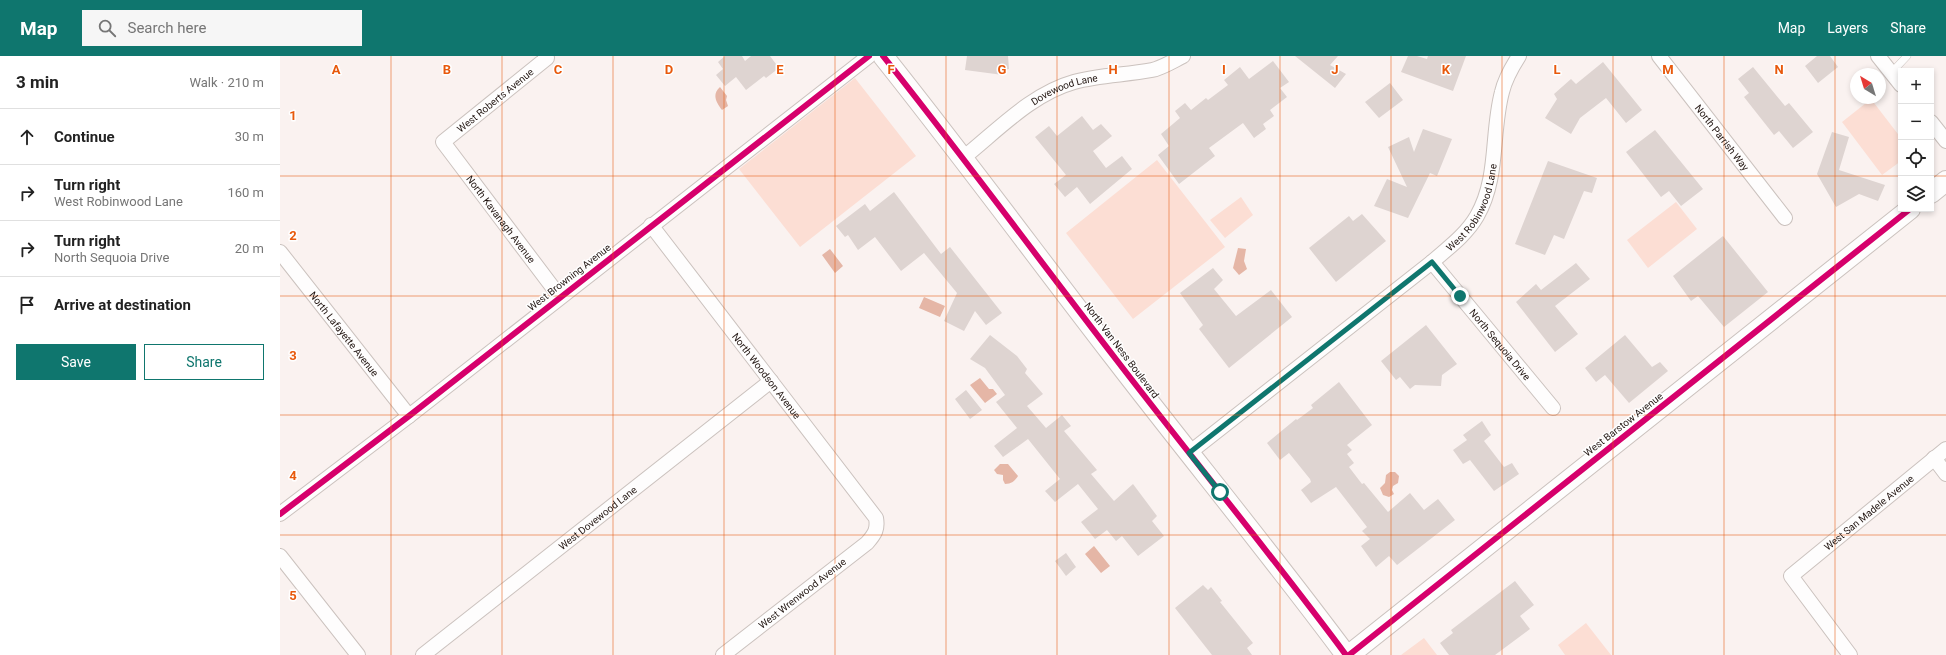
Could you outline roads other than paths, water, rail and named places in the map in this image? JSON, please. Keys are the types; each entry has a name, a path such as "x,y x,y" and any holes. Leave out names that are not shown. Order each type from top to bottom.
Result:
{"street":[{"name":"West Browning Avenue","path":"280,514 409,416 651,225 869,56"},
{"name":"North Van Ness Boulevard","path":"883,56 1189,453 1294,585 1346,655"},
{"name":"Dovewood Lane","path":"963,158 1020,112 1039,98 1056,89 1074,82 1154,70 1183,56"},
{"name":"West Robinwood Lane","path":"1189,453 1432,262 1465,232 1477,216 1486,197 1491,178 1502,91 1511,69 1519,56"},
{"name":"North Parrish Way","path":"1659,56 1785,218"},
{"path":"1878,56 1898,81"},
{"name":"West Roberts Avenue","path":"443,142 546,57"},
{"path":"1934,126 1946,141"},
{"name":"North Kavanagh Avenue","path":"443,142 560,297"},
{"path":"1934,190 1946,181"},
{"name":"West Barstow Avenue","path":"1349,655 1906,212"},
{"name":"North Woodson Avenue","path":"651,225 871,509 876,518 878,527"},
{"name":"North Lafayette Avenue","path":"280,252 409,416"},
{"name":"North Sequoia Drive","path":"1432,262 1553,408"},
{"name":"West Dovewood Lane","path":"423,655 771,380"},
{"name":"West San Madele Avenue","path":"1850,655 1791,576 1946,449"},
{"path":"1934,458 1946,474"},
{"name":"West Wrenwood Avenue","path":"723,655 867,543 874,536 878,527"},
{"path":"280,556 358,655"}],"lane":[{"path":"1891,73 1907,56"}]}
